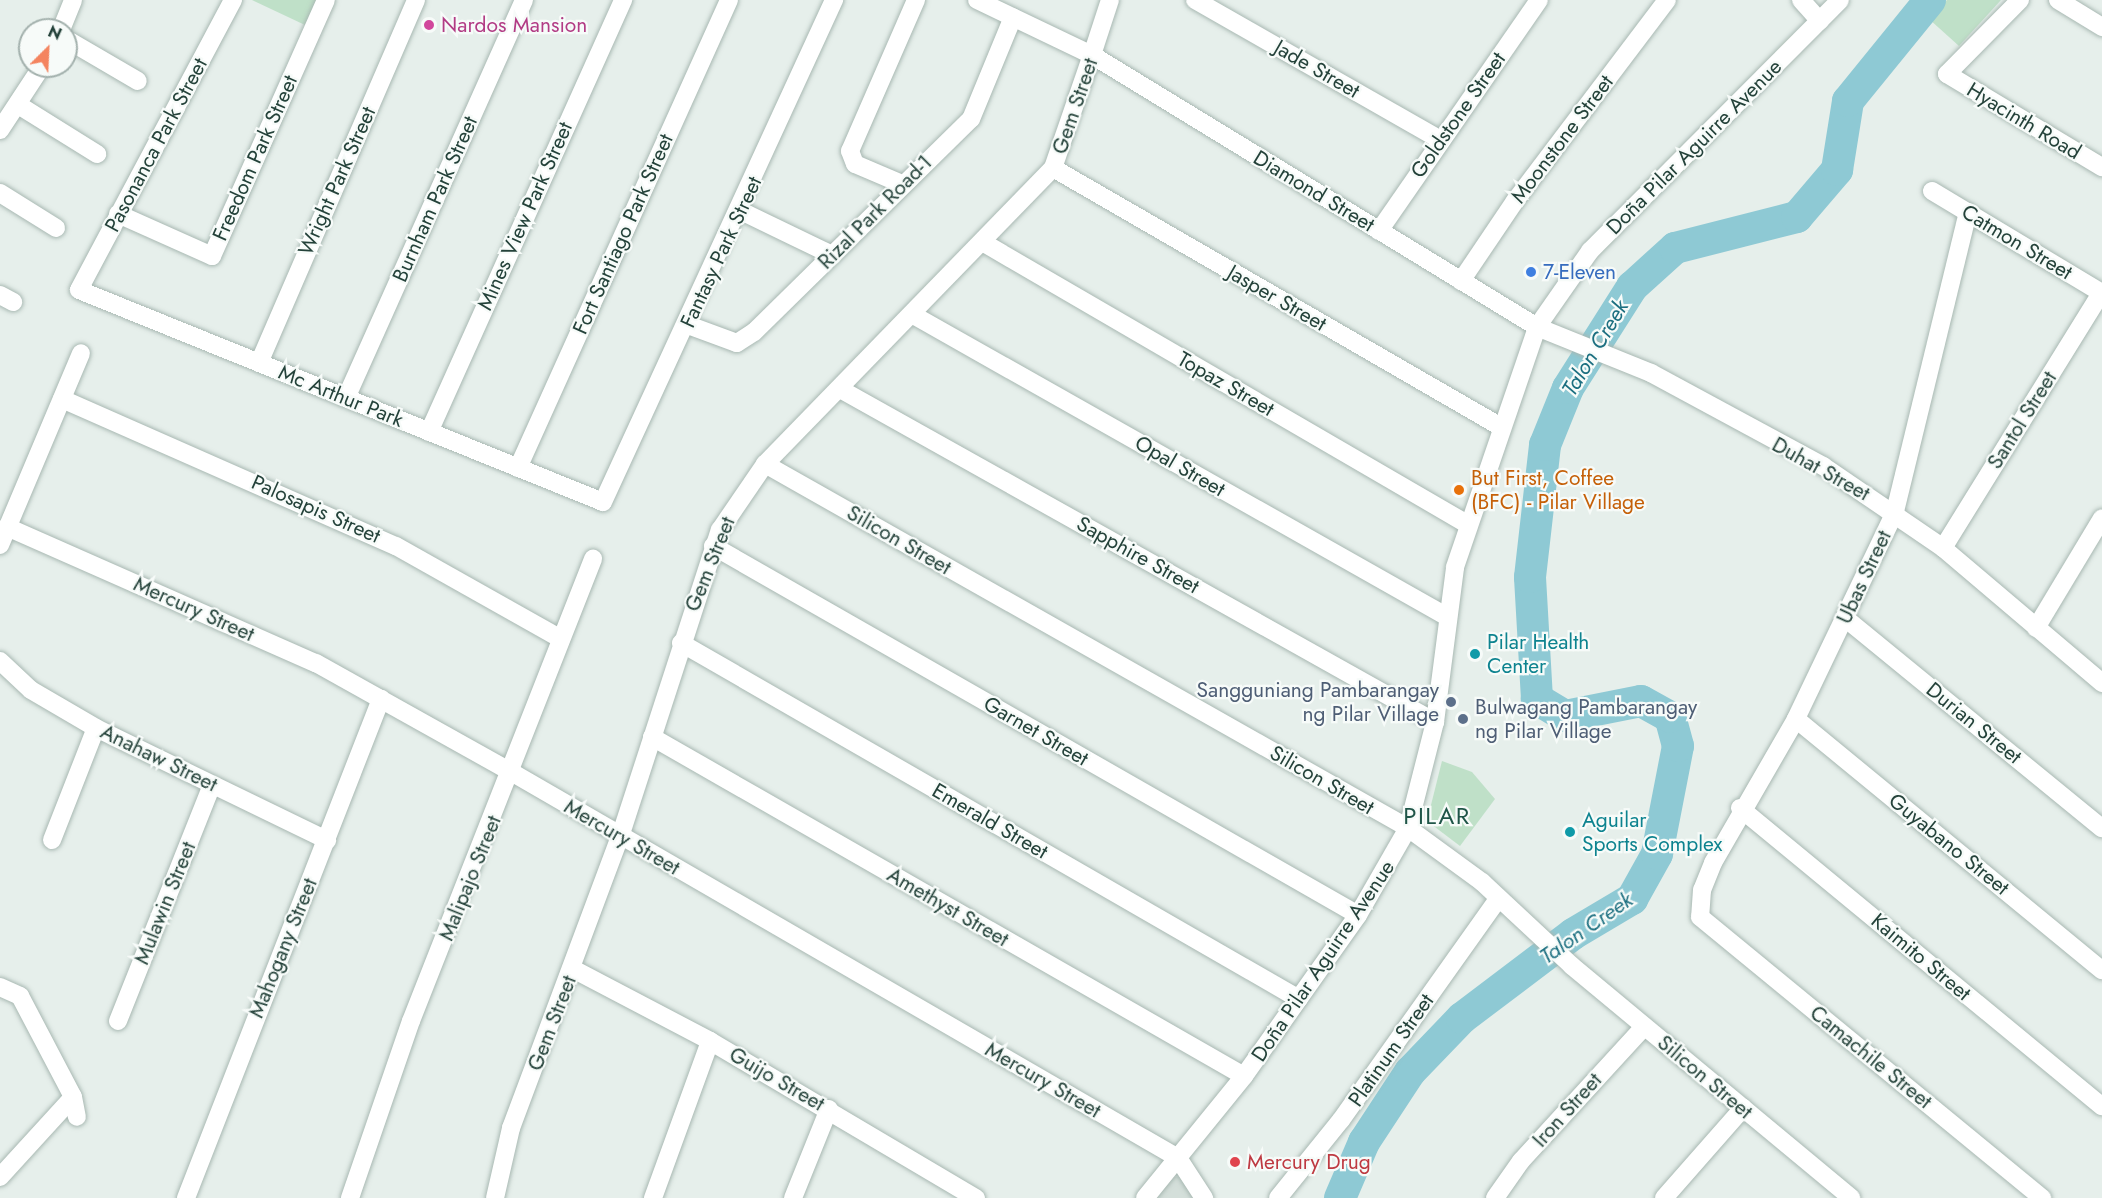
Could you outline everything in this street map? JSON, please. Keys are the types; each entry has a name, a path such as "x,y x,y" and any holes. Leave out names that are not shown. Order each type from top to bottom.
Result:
{"street":[{"path":"66,18 73,0"},
{"name":"Pasonanca Park Street","path":"79,290 233,0"},
{"name":"Freedom Park Street","path":"118,214 212,256 326,0"},
{"name":"Wright Park Street","path":"259,363 416,0"},
{"name":"Burnham Park Street","path":"346,398 524,0"},
{"name":"Mines View Park Street","path":"429,432 623,0"},
{"name":"Fort Santiago Park Street","path":"518,468 729,0"},
{"name":"Fantasy Park Street","path":"603,502 741,211 834,0"},
{"path":"902,184 855,164 850,151 916,0"},
{"name":"Diamond Street","path":"977,0 1092,55 1537,327"},
{"name":"Gem Street","path":"495,1198 511,1128 621,837 713,546 740,496 765,464 915,316 1053,168 1110,0"},
{"name":"Jade Street","path":"1195,0 1439,139"},
{"name":"Goldstone Street","path":"1379,231 1439,139 1539,0"},
{"name":"Moonstone Street","path":"1461,281 1515,201 1667,0"},
{"path":"1801,0 1820,21"},
{"name":"Doña Pilar Aguirre Avenue","path":"1145,1198 1244,1076 1359,915 1408,828 1436,722 1446,616 1467,524 1537,327 1590,251 1840,0"},
{"name":"Hyacinth Road","path":"2020,0 1947,74 2102,167"},
{"path":"2058,0 2102,27"},
{"name":"Rizal Park Road-1","path":"688,325 726,342 747,338 971,119 1013,17"},
{"path":"78,46 138,81"},
{"path":"0,130 20,106 35,78"},
{"path":"20,106 97,154"},
{"name":"Jasper Street","path":"1053,168 1502,428"},
{"name":"Catmon Street","path":"1932,191 2102,293"},
{"path":"0,194 57,228"},
{"path":"741,211 832,255"},
{"name":"Ubas Street","path":"1700,917 1702,890 1740,808 1796,719 1895,512 1968,212"},
{"name":"Topaz Street","path":"984,243 1467,524"},
{"name":"Mc Arthur Park","path":"79,290 603,502"},
{"name":"Santol Street","path":"1943,548 2102,293"},
{"name":"Opal Street","path":"915,316 1446,616"},
{"name":"Duhat Street","path":"1537,327 1644,371 1823,466 1895,512 1943,548 2102,683"},
{"path":"0,546 81,354"},
{"name":"Sapphire Street","path":"840,388 1436,722"},
{"name":"Palosapis Street","path":"62,399 396,546 561,639"},
{"name":"Silicon Street","path":"765,464 1408,828 1498,898 1572,966 1851,1198"},
{"path":"2036,628 2102,518"},
{"name":"Mercury Street","path":"7,527 316,663 381,699 1178,1158 1204,1198"},
{"name":"Garnet Street","path":"713,546 1359,915"},
{"name":"Malipajo Street","path":"350,1198 411,1021 513,773 561,639 593,559"},
{"name":"Durian Street","path":"1845,618 2102,828"},
{"name":"Emerald Street","path":"681,643 1299,999"},
{"name":"Anahaw Street","path":"0,661 31,690 96,728 327,840"},
{"name":"Mahogany Street","path":"186,1198 381,699"},
{"name":"Guyabano Street","path":"1796,719 2102,970"},
{"path":"52,840 96,728"},
{"name":"Amethyst Street","path":"652,737 1244,1076"},
{"name":"Mulawin Street","path":"118,1021 212,785"},
{"name":"Kaimito Street","path":"1740,808 2102,1106"},
{"name":"Platinum Street","path":"1278,1198 1341,1120 1498,898"},
{"name":"Camachile Street","path":"1700,917 2042,1198"},
{"name":"Guijo Street","path":"573,969 710,1041 829,1109 967,1196"},
{"path":"0,987 20,996 73,1097 77,1117"},
{"name":"Iron Street","path":"1495,1198 1521,1161 1644,1027"},
{"path":"653,1198 710,1041"},
{"path":"0,1177 73,1097"},
{"path":"1664,1198 1743,1108"},
{"path":"793,1198 829,1109"}],"shaded area":[{"path":"1173,1177 1186,1177 1195,1198 1157,1198"}],"green space":[{"path":"252,0 316,0 305,25"},
{"path":"1947,0 2001,0 1959,46 1929,19"},
{"path":"1442,761 1472,772 1495,799 1460,846 1427,821"}],"waterway":[{"name":"Talon Creek","path":"1340,1198 1364,1142 1410,1072 1462,1018 1573,934 1632,899 1657,854 1678,746 1670,717 1641,701 1565,716 1537,699 1530,577 1545,445 1568,388 1632,287 1675,248 1797,217 1837,170 1848,101 1930,0"}],"place":[{"name":"Nardos Mansion","path":"429,25"},
{"name":"7-Eleven","path":"1531,272"},
{"name":"But First, Coffee (BFC) - Pilar Village","path":"1459,490"},
{"name":"Pilar Health Center","path":"1475,654"},
{"name":"Sangguniang Pambarangay ng Pilar Village","path":"1451,702"},
{"name":"Bulwagang Pambarangay ng Pilar Village","path":"1463,719"},
{"name":"Aguilar Sports Complex","path":"1570,832"},
{"name":"Mercury Drug","path":"1235,1162"}],"district":[{"name":"PILAR","path":"1437,816"}]}
